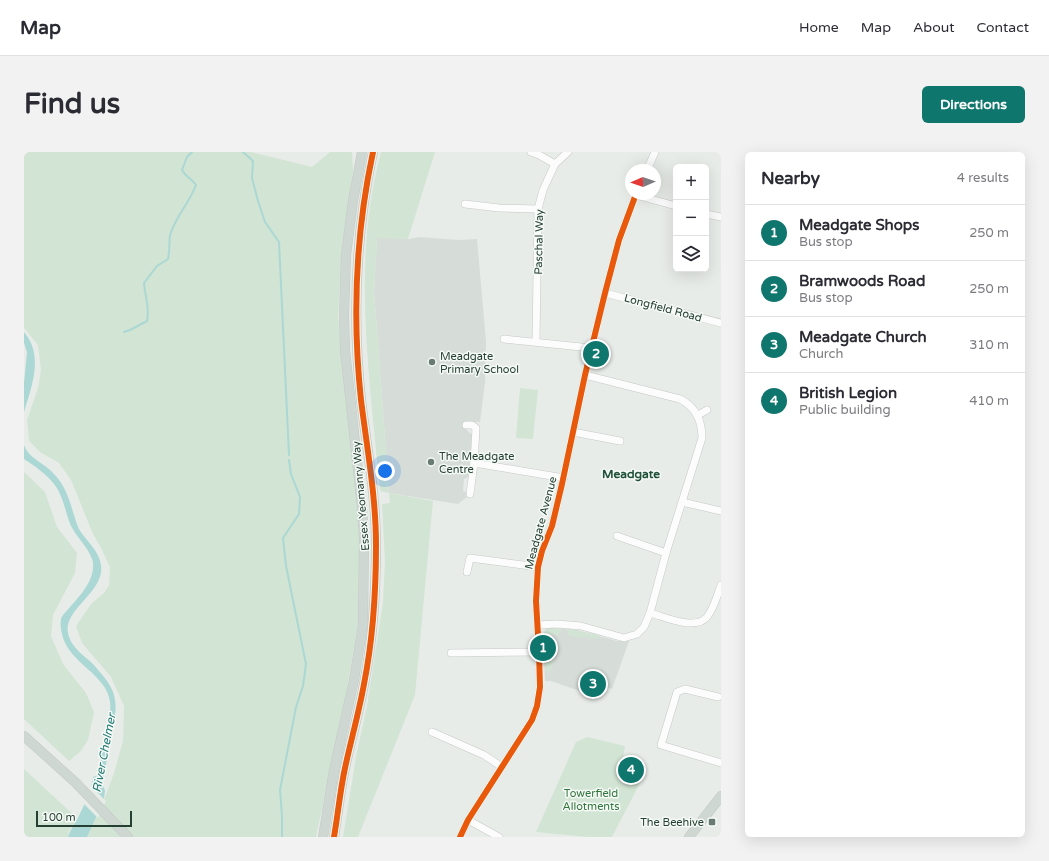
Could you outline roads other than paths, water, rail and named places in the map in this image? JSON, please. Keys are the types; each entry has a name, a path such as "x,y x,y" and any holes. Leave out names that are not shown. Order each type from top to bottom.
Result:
{"main road":[{"name":"Essex Yeomanry Way","path":"323,837 334,770 354,680 363,624 364,539 345,350 344,315 346,255 352,201 362,152"},
{"name":"Essex Yeomanry Way","path":"334,837 345,770 364,683 375,588 376,544 374,504 361,400 356,318 357,257 366,184 373,152"},
{"path":"24,736 75,782 128,837"},
{"path":"689,837 721,796"}],"street":[{"path":"531,152 554,164"},
{"name":"Paschal Way","path":"536,341 538,209 543,190 554,164 568,152"},
{"path":"649,164 654,152"},
{"name":"Meadgate Avenue","path":"460,837 468,820 534,715 540,687 536,588 538,567 542,551 552,526 564,478 572,432 605,293 619,240 634,200"},
{"path":"656,200 673,205"},
{"path":"465,204 499,208 538,209"},
{"path":"709,215 721,217"},
{"name":"Longfield Road","path":"605,293 721,323"},
{"path":"508,338 591,348"},
{"path":"537,624 581,626 624,638 633,636 640,631 647,622 650,613 666,553 702,438 701,423 698,414 694,408 680,399 585,376"},
{"path":"698,414 707,410"},
{"path":"466,425 472,425 476,428 470,494"},
{"path":"572,432 620,441"},
{"path":"474,463 564,478"},
{"path":"682,502 721,511"},
{"path":"617,536 666,553"},
{"name":"Meadgate Avenue","path":"467,572 470,558 538,567"},
{"path":"650,613 689,624 698,623 708,616 721,586"},
{"path":"452,653 539,652"},
{"path":"718,697 685,689 677,692 661,746 721,763"},
{"path":"432,732 484,755 502,767"},
{"path":"468,820 499,837"}],"water":[{"path":"24,332 34,351 35,361 33,381 24,412 24,383 27,352 24,343"},
{"name":"River Chelmer","path":"24,445 26,450 33,457 50,470 61,482 68,496 79,529 95,550 101,565 101,575 97,584 77,608 68,624 68,633 72,643 78,651 94,665 107,681 115,698 115,716 102,784 105,790 104,800 87,837 68,837 87,798 93,777 98,775 100,772 100,765 110,716 110,702 107,692 102,684 79,661 66,644 61,629 61,619 86,587 91,578 93,563 88,550 71,526 62,499 54,484 36,467 24,459"}],"waterway":[{"path":"124,332 147,321 148,307 144,283 157,266 168,259 170,235 179,215 196,185 182,170 187,157 192,152"},
{"path":"243,152 253,161 252,178 258,201 265,222 279,242 289,455"},
{"path":"282,837 280,790 296,707 303,686 306,664 286,566 283,538 299,514 300,497 291,474 289,460"}],"place":[{"name":"Bramwoods Road","path":"596,354"},
{"name":"Meadgate Primary School","path":"432,362"},
{"name":"The Meadgate Centre","path":"431,462"},
{"name":"Meadgate Shops","path":"543,648"},
{"name":"Meadgate Church","path":"593,684"},
{"name":"British Legion","path":"631,770"},
{"name":"The Beehive","path":"712,822"}],"district":[{"name":"Meadgate","path":"631,474"}],"park label":[{"name":"Towerfield Allotments","path":"591,799"}]}
